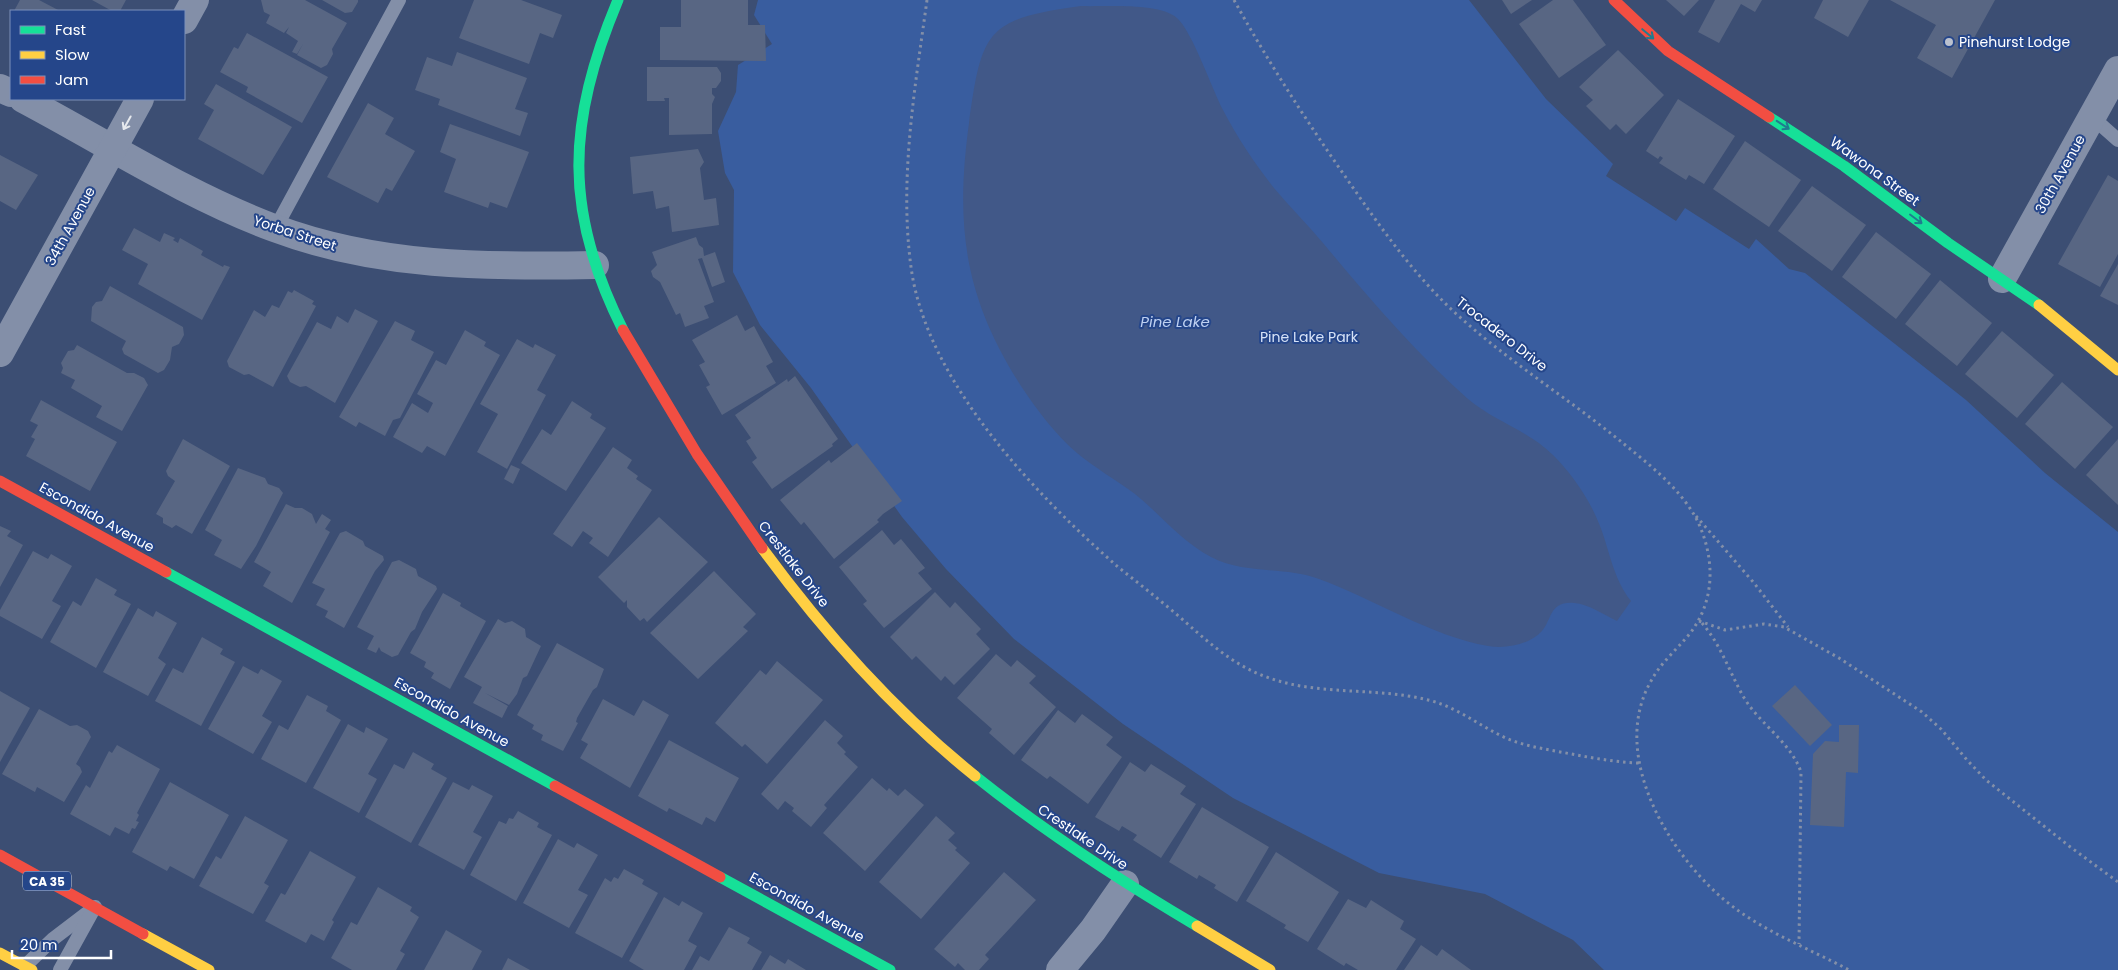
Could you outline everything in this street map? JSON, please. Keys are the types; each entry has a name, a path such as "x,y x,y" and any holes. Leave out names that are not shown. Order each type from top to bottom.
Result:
{"street":[{"path":"185,18 195,0"},
{"name":"Crestlake Drive","path":"618,0 595,56 587,85 580,135 578,187 586,240 619,324 675,421 738,517 777,569 860,667 957,762 1038,826 1125,884 1270,970"},
{"name":"Wawona Street","path":"1614,0 1668,50 1836,161 1948,244 2002,279 2064,324 2118,370"},
{"name":"30th Avenue","path":"2002,279 2118,70"},
{"name":"Yorba Street","path":"25,100 231,211 275,229 368,254 414,261 463,266 595,265"},
{"name":"34th Avenue","path":"0,353 139,100"},
{"name":"Escondido Avenue","path":"0,480 890,970"},
{"name":"CA 35","path":"0,855 209,970"},
{"path":"1060,970 1093,930 1125,884"},
{"path":"0,953 28,968"}],"lane":[{"path":"275,229 399,0"},
{"path":"2092,117 2118,140"},
{"path":"28,968 52,938 95,907"},
{"path":"60,970 95,907"}],"path":[{"path":"927,0 909,142 907,232 911,270 921,314 940,356 958,388 1030,484 1061,516 1126,574 1216,649 1250,671 1288,684 1337,691 1414,696 1456,709 1506,738 1523,745 1613,762 1639,763"},
{"name":"Trocadero Drive","path":"1234,0 1268,59 1327,150 1380,227 1417,272 1466,323 1669,482 1690,509 1707,547 1711,574 1708,600 1700,621"},
{"path":"1690,509 1754,582 1790,629 1922,712 1941,729 1981,775 2068,846 2118,882"},
{"path":"1700,621 1657,670 1643,698 1638,729 1639,763 1656,811 1683,858 1699,879 1739,912 1849,970"},
{"path":"1700,621 1726,630 1764,624 1790,629"},
{"path":"1700,621 1718,646 1743,696 1793,756 1801,772 1799,944"}],"green space":[{"name":"Pine Lake Park","path":"758,0 1469,0 1546,99 1613,164 1606,176 1676,221 1685,208 1749,249 1756,239 1789,269 1805,273 1966,400 2045,473 2118,532 2118,970 1604,970 1573,940 1485,894 1379,873 1233,798 1123,724 1014,639 946,569 902,517 811,388 760,325 733,272 734,190 725,173 718,131 736,92 738,65 772,44 754,15"}],"water":[{"name":"Pine Lake","path":"1081,6 1145,7 1169,13 1177,18 1189,35 1218,101 1234,130 1280,195 1392,324 1448,381 1478,407 1544,447 1574,479 1596,516 1616,574 1631,601 1617,621 1585,605 1566,603 1560,605 1552,612 1542,631 1531,640 1510,646 1488,646 1424,626 1319,579 1306,575 1224,563 1190,544 1135,494 1077,453 1054,430 1027,395 1002,353 987,322 976,291 968,260 964,228 965,160 969,123 979,67 985,49 994,34 1007,24 1025,17"}],"building":[{"path":"20,0 39,0 58,10 15,10"},
{"path":"92,0 126,0 121,10 110,10"},
{"path":"261,0 305,0 347,23 332,49 333,54 327,65 321,68 297,55 303,44 297,54 292,52 298,41 286,33 289,27 284,33 266,23 270,15 264,12"},
{"path":"322,0 358,0 358,2 352,12 345,13"},
{"path":"474,0 521,0 562,15 553,38 540,33 529,64 459,38"},
{"path":"681,0 748,0 748,25 765,25 766,61 660,60 660,27 681,27"},
{"path":"1502,0 1532,0 1511,14"},
{"path":"1553,0 1573,0 1606,45 1559,78 1519,24"},
{"path":"1666,0 1699,0 1684,16"},
{"path":"1715,0 1762,0 1755,12 1741,4 1719,43 1698,32"},
{"path":"1823,0 1869,0 1848,37 1814,18"},
{"name":"Pinehurst Lodge","path":"1890,0 1995,0 1952,78 1917,58 1936,25"},
{"path":"247,33 328,77 302,123 246,92 248,87 220,72 234,47 238,49"},
{"path":"1618,50 1664,95 1626,134 1616,124 1610,130 1586,106 1593,100 1579,87"},
{"path":"457,52 527,78 515,109 528,113 520,136 438,105 440,99 415,90 427,57 452,66"},
{"path":"647,67 717,67 721,73 721,81 716,88 712,88 712,94 715,97 712,104 712,134 669,135 669,98 664,98 665,101 647,101"},
{"path":"216,84 292,127 263,175 198,139 214,110 204,104"},
{"path":"1678,99 1735,136 1704,184 1689,175 1686,180 1659,163 1663,158 1660,156 1658,159 1646,151"},
{"path":"368,103 394,118 385,134 415,151 392,191 386,188 378,203 327,177"},
{"path":"450,124 529,152 507,208 490,202 488,208 444,192 456,159 440,152"},
{"path":"1745,141 1801,180 1769,227 1713,189"},
{"path":"698,149 704,162 700,168 704,200 716,198 719,225 672,232 669,206 656,209 653,191 633,194 630,157"},
{"path":"0,155 38,175 16,210 0,201"},
{"path":"2108,175 2118,181 2118,254 2100,287 2058,264"},
{"path":"1812,186 1866,225 1832,271 1778,231"},
{"path":"134,228 160,242 164,233 175,238 173,240 178,243 180,238 203,251 201,255 223,267 224,265 230,267 202,320 138,284 148,264 122,250"},
{"path":"1876,232 1931,274 1896,319 1842,277"},
{"path":"696,237 699,245 703,248 704,256 715,252 725,282 712,287 702,258 698,259 714,302 704,306 709,318 685,327 680,313 676,315 660,282 653,277 651,271 657,265 652,252"},
{"path":"2118,264 2118,305 2100,296"},
{"path":"1940,280 1992,323 1957,366 1905,324"},
{"path":"110,286 183,327 184,335 179,344 172,347 170,360 164,370 158,373 124,354 122,349 126,341 91,321 92,307 96,302 102,301"},
{"path":"294,290 314,301 312,304 316,306 273,387 249,374 244,375 229,367 227,361 254,310 265,317 272,305 279,308 288,291 292,293"},
{"path":"355,309 378,321 335,403 306,386 300,387 290,382 287,376 317,322 331,329 337,316 348,323"},
{"path":"737,315 745,331 754,326 773,362 766,366 776,383 722,415 706,387 710,385 699,365 705,362 692,340"},
{"path":"395,321 415,331 411,340 434,352 400,418 393,420 385,436 359,422 356,427 339,417"},
{"path":"465,330 486,342 484,346 500,355 445,456 427,446 422,453 393,437 412,403 428,413 433,403 417,394 436,360 446,365"},
{"path":"2002,331 2054,375 2017,418 1965,374"},
{"path":"517,339 533,348 535,344 556,355 537,390 546,395 507,469 477,452 498,414 480,404"},
{"path":"77,345 127,373 134,373 144,378 148,385 122,431 96,417 102,406 71,388 75,380 61,373 63,368 61,363 68,351 74,350"},
{"path":"795,376 838,439 832,444 833,446 772,489 752,462 757,458 746,441 751,438 735,415 787,379 788,382"},
{"path":"2062,382 2113,427 2075,469 2025,424"},
{"path":"41,400 117,442 90,491 26,456 35,439 31,437 38,425 30,421"},
{"path":"572,401 592,414 590,418 606,428 566,491 521,463 542,429 551,435"},
{"path":"183,439 230,466 192,534 176,525 172,528 163,523 163,518 156,514 175,481 168,476 166,471"},
{"path":"2118,439 2118,505 2086,475"},
{"path":"857,443 902,501 883,514 877,520 879,522 834,559 804,522 801,525 780,500 829,460 831,463"},
{"path":"613,447 632,460 627,468 638,476 636,479 652,490 608,557 589,543 593,538 583,531 572,547 553,534"},
{"path":"511,465 520,469 513,484 504,479"},
{"path":"238,468 265,478 268,484 279,488 283,493 256,546 241,569 214,555 222,540 205,530"},
{"path":"286,504 295,508 302,508 312,514 316,524 322,514 331,520 325,529 330,532 292,603 263,586 271,572 254,562"},
{"path":"659,517 708,562 647,622 644,618 640,621 627,607 627,600 624,603 598,577"},
{"path":"0,526 11,531 7,536 23,545 0,587"},
{"path":"882,530 894,545 901,539 925,568 918,573 932,589 884,628 863,604 867,601 839,567"},
{"path":"346,531 363,541 365,546 383,556 384,560 375,571 344,628 325,617 328,611 316,605 325,589 312,583 340,533"},
{"path":"33,551 48,559 51,554 72,566 52,601 61,606 42,639 0,616 0,610"},
{"path":"399,560 416,569 418,576 436,586 437,589 398,655 392,657 381,651 379,647 376,653 367,649 374,636 357,627 392,562"},
{"path":"714,571 756,614 743,627 748,631 698,679 650,633"},
{"path":"96,578 117,590 114,595 131,604 96,668 50,642 73,601 81,606"},
{"path":"935,592 950,608 955,602 981,629 976,634 990,649 954,685 945,676 941,681 916,656 912,660 890,637"},
{"path":"443,593 461,603 460,606 486,621 450,689 431,678 434,673 424,667 426,662 410,653"},
{"path":"138,608 153,617 156,611 177,623 158,658 166,664 148,696 103,672"},
{"path":"498,619 505,623 512,621 525,629 526,637 541,646 527,676 523,678 517,694 509,705 485,693 508,706 502,718 473,703 482,687 464,677"},
{"path":"202,637 223,649 220,654 235,662 201,726 155,701 173,668 183,673"},
{"path":"557,643 604,669 597,687 593,690 577,718 576,722 578,723 563,751 541,740 543,735 532,729 534,725 517,715"},
{"path":"996,654 1011,667 1017,660 1036,676 1029,683 1056,707 1014,755 989,733 992,729 957,698"},
{"path":"777,661 823,700 767,764 745,744 742,747 715,723 760,670 766,675"},
{"path":"243,666 258,674 261,669 282,681 262,716 272,722 253,754 208,729"},
{"path":"1795,685 1832,725 1810,746 1772,706"},
{"path":"0,691 30,708 0,762"},
{"path":"307,695 328,706 326,711 341,720 306,783 261,759 279,725 288,730"},
{"path":"603,699 634,716 643,700 669,715 630,788 580,758 588,744 581,740"},
{"path":"39,709 70,726 77,725 88,731 91,737 76,764 82,772 64,802 37,787 35,792 2,774"},
{"path":"1058,710 1075,723 1082,714 1113,737 1106,745 1122,757 1088,804 1050,776 1047,779 1021,760"},
{"path":"825,720 843,736 837,743 846,752 844,754 858,767 824,805 827,808 811,827 792,811 794,808 785,801 778,810 761,794"},
{"path":"348,724 364,733 366,727 388,739 368,774 377,779 359,813 313,788"},
{"path":"1839,725 1859,725 1858,773 1846,772 1844,827 1810,825 1813,754 1825,741 1839,742"},
{"path":"669,740 739,778 715,822 706,817 702,825 669,808 667,812 638,796"},
{"path":"117,745 160,769 137,813 139,815 136,821 139,822 135,829 132,828 129,834 115,827 110,836 70,814 86,785 90,788 109,751 112,753"},
{"path":"413,752 434,764 431,769 447,778 411,843 365,817 394,764 404,769"},
{"path":"1130,762 1145,772 1151,764 1186,786 1180,794 1196,804 1161,858 1133,840 1137,835 1122,826 1119,831 1095,817"},
{"path":"872,778 887,791 889,788 898,796 905,789 924,805 865,871 823,833"},
{"path":"170,782 229,815 194,879 170,866 167,871 132,852"},
{"path":"453,782 469,790 472,785 493,796 473,832 482,837 464,870 418,845"},
{"path":"1202,807 1269,847 1237,902 1214,888 1216,885 1199,875 1197,879 1169,862"},
{"path":"518,811 539,823 537,827 552,835 516,901 470,875 499,821 506,824 509,818 513,819"},
{"path":"245,816 288,840 264,883 269,886 253,914 199,886 216,856 221,859"},
{"path":"936,816 955,833 948,840 957,848 955,850 970,863 921,919 879,882"},
{"path":"558,839 574,848 577,843 598,855 578,890 588,895 569,928 523,903"},
{"path":"310,851 356,877 332,920 334,922 324,941 311,934 306,943 265,921 281,893 285,895"},
{"path":"1276,852 1339,892 1308,942 1284,928 1286,925 1246,901"},
{"path":"624,869 644,880 642,884 658,893 622,958 575,933 605,878 611,882 614,877 618,879"},
{"path":"1004,872 1036,900 985,955 989,959 979,970 965,970 958,963 955,967 934,949"},
{"path":"378,887 412,907 410,911 419,917 400,951 405,954 396,970 352,970 331,958 351,922 357,925"},
{"path":"664,897 679,906 682,901 703,913 688,941 697,946 684,970 644,970 629,961"},
{"path":"1348,899 1366,908 1371,900 1404,921 1400,929 1416,939 1396,970 1358,970 1346,963 1344,966 1317,949"},
{"path":"729,927 750,938 747,943 762,952 752,970 692,970 700,956 709,961"},
{"path":"446,930 482,951 472,970 424,970"},
{"path":"1421,945 1437,956 1442,949 1471,970 1404,970"},
{"path":"770,955 785,964 788,959 806,970 761,970"},
{"path":"508,958 530,970 502,970"}],"traffic: fast":[{"path":"618,0 601,44 589,86 581,127 579,166 582,205 590,245 603,287 623,330"},
{"path":"1769,117 1844,166 1948,243 2039,305"},
{"path":"166,572 555,786"},
{"path":"975,776 1028,817 1083,855 1197,926"},
{"path":"720,877 890,970"}],"traffic: slow":[{"path":"2039,305 2118,370"},
{"path":"762,548 810,610 861,669 916,725 975,776"},
{"path":"1197,926 1270,970"},
{"path":"143,934 209,970"},
{"path":"0,953 32,970"}],"traffic: jam":[{"path":"1614,0 1668,51 1769,117"},
{"path":"623,330 697,454 762,548"},
{"path":"0,481 166,572"},
{"path":"555,786 720,877"},
{"path":"0,855 143,934"}],"place":[{"name":"Pinehurst Lodge","path":"1949,42"}]}
